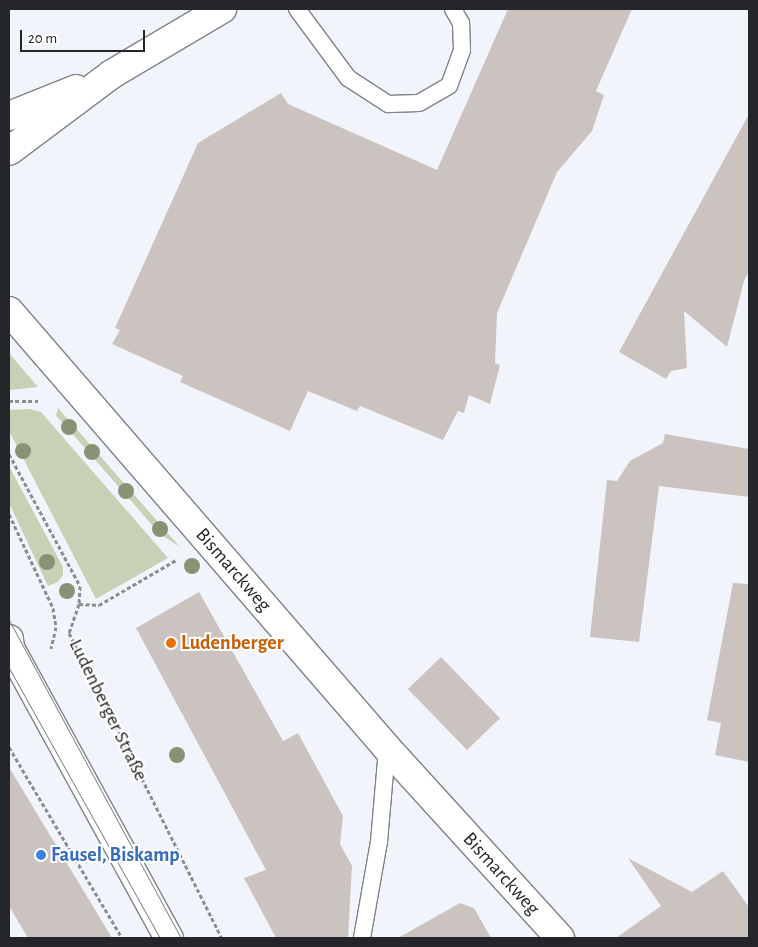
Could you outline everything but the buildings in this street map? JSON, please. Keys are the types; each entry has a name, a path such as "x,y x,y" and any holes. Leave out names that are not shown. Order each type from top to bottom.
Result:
{"street":[{"path":"9,151 112,74 222,9"},
{"path":"9,116 112,74"},
{"name":"Bismarckweg","path":"9,311 387,748 560,938"},
{"path":"9,645 169,938"}],"lane":[{"path":"297,9 348,78 388,104 419,103 449,86 462,50 462,23 453,9"},
{"path":"362,938 379,842 387,748"}],"path":[{"name":"Ludenberger Straße","path":"9,454 80,586 79,604 69,633 222,938"},
{"name":"Ludenberger Straße","path":"9,514 53,608 56,627"},
{"path":"79,604 99,605 208,541"},
{"path":"9,747 122,938"}],"green space":[{"path":"9,353 38,387 9,390"},
{"path":"58,408 180,547 160,534 56,416"},
{"path":"30,409 41,412 168,558 96,599 9,431 9,410"},
{"path":"9,466 63,567 63,575 58,582 48,586 9,503"}],"tram line":[{"path":"9,620 181,938"},
{"path":"9,668 160,938"}],"place":[{"name":"Ludenberger","path":"171,643"},
{"name":"Fausel, Biskamp","path":"41,855"}]}
